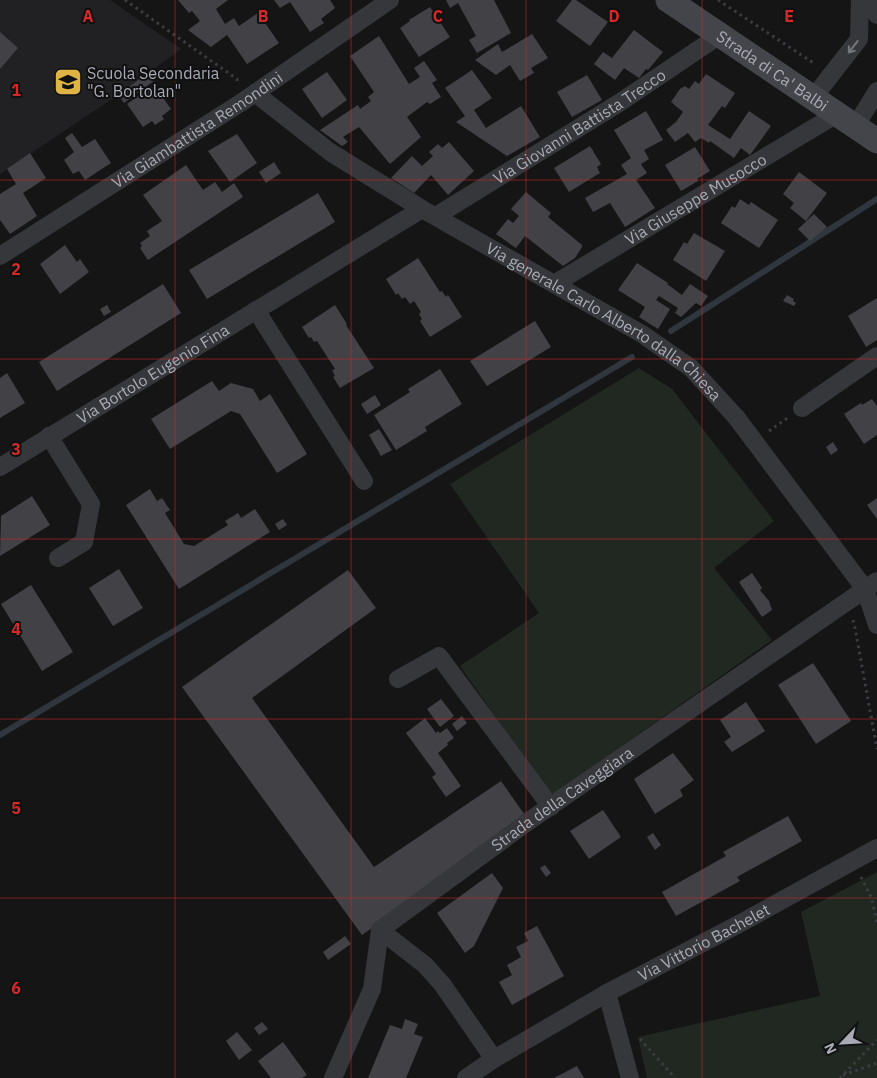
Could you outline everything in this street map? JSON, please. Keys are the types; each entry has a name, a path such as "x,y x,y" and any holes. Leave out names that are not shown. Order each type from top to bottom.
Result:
{"main road":[{"name":"Strada di Ca' Balbi","path":"668,0 877,141"}],"street":[{"name":"Via Giambattista Remondini","path":"0,256 256,93 390,0"},
{"path":"813,98 859,39 860,0"},
{"path":"869,0 877,15"},
{"name":"Via Giovanni Battista Trecco","path":"429,212 619,103 720,35"},
{"path":"846,120 877,91"},
{"name":"Via generale Carlo Alberto dalla Chiesa","path":"256,93 330,152 429,212 642,334 691,368 736,417 754,442 871,585 877,625"},
{"name":"Via Giuseppe Musocco","path":"554,284 846,120"},
{"name":"Via Bortolo Eugenio Fina","path":"0,467 256,310 429,212"},
{"path":"256,310 364,481"},
{"path":"802,408 877,356"},
{"path":"50,436 91,504 84,542 58,558"},
{"name":"Strada della Caveggiara","path":"380,930 551,807 871,585"},
{"path":"398,679 439,656 551,807"},
{"name":"Via Vittorio Bachelet","path":"466,1078 494,1059 607,993 739,924 877,848"},
{"path":"380,930 425,965 442,984 494,1059"},
{"path":"333,1078 372,990 380,930"},
{"path":"607,993 630,1078"}],"path":[{"path":"718,0 831,75"},
{"path":"754,442 802,408"},
{"path":"846,603 855,628 877,750"},
{"path":"853,861 870,897 877,922"},
{"path":"620,1038 638,1037 674,1078"},
{"path":"841,1077 877,1040"},
{"path":"841,1077 877,1063"}],"shaded area":[{"name":"Scuola Secondaria \"G. Bortolan\"","path":"0,0 110,0 181,49 118,95 0,174"},
{"path":"639,368 672,389 774,521 714,568 772,640 551,796 460,666 539,613 450,484"},
{"path":"877,872 877,1078 647,1078 638,1037 820,996 801,912"}],"building":[{"path":"178,0 228,0 216,9 225,24 234,18 239,26 258,13 279,43 247,64 227,35 211,47 188,30 200,21 192,11 189,13"},
{"path":"274,0 330,0 335,8 321,19 324,23 310,32 290,2 280,8"},
{"path":"446,0 494,0 511,33 477,53 469,40 476,36 458,3 450,8"},
{"path":"572,0 576,0 608,22 590,46 556,21"},
{"path":"430,7 450,37 419,57 400,28"},
{"path":"634,30 663,52 639,78 624,68 615,80 594,64 603,52 612,58"},
{"path":"0,32 18,48 0,69"},
{"path":"532,34 548,58 531,68 534,73 520,81 510,65 496,75 475,60 498,44 502,52"},
{"path":"379,36 409,84 420,77 414,68 424,61 437,80 432,83 441,97 430,104 427,102 407,117 421,137 390,164 359,127 343,137 348,142 342,146 320,130 358,105 360,109 371,101 368,97 374,92 350,56"},
{"path":"153,69 158,78 124,103 118,95"},
{"path":"472,70 492,98 474,110 486,128 521,106 540,137 507,156 456,122 465,116 445,88"},
{"path":"327,72 347,100 322,118 302,89"},
{"path":"706,74 735,93 725,108 722,106 708,125 730,139 749,111 771,126 750,155 741,148 734,158 710,141 709,143 701,138 695,142 688,133 675,142 666,130 676,122 683,112 671,102 680,89 685,86 689,89 695,81 699,84"},
{"path":"587,75 602,100 572,117 557,92"},
{"path":"154,85 171,109 162,116 164,119 155,125 152,121 143,127 127,104"},
{"path":"646,111 663,140 644,150 649,159 641,164 647,173 636,180 655,208 625,227 610,203 593,212 585,198 627,174 621,165 631,158 614,130"},
{"path":"72,133 82,147 95,139 111,163 85,180 79,171 73,174 64,160 74,152 65,138"},
{"path":"237,134 257,163 230,182 208,151"},
{"path":"449,142 474,171 448,195 431,175 414,193 391,178 412,156 422,166 433,156 429,152 438,144 442,148"},
{"path":"590,146 601,164 597,167 600,173 569,192 554,168"},
{"path":"695,147 710,171 681,191 665,165"},
{"path":"30,153 46,178 23,193 37,216 10,234 0,220 0,194 16,184 7,169"},
{"path":"274,162 281,173 266,183 259,172"},
{"path":"186,165 203,190 215,182 222,192 234,183 243,197 148,260 140,248 142,246 140,243 150,236 147,231 162,221 143,195"},
{"path":"799,172 827,193 806,221 790,208 794,203 783,194"},
{"path":"526,192 551,213 548,217 582,245 575,258 563,266 525,236 516,248 496,234 508,219 513,223 519,216 511,209"},
{"path":"318,193 335,222 207,299 189,270"},
{"path":"740,199 749,205 751,202 778,220 759,248 721,223 732,206 735,208"},
{"path":"814,214 827,227 810,241 798,229"},
{"path":"694,233 725,251 706,281 673,260 684,242 687,244"},
{"path":"65,245 77,262 80,259 89,272 60,294 40,264"},
{"path":"418,258 440,292 442,291 446,297 448,295 462,317 430,337 420,321 422,319 419,314 421,312 414,301 410,304 405,297 402,299 398,293 396,295 386,279"},
{"path":"637,263 668,283 682,295 690,284 708,296 701,306 696,303 681,317 675,313 678,308 659,296 656,300 670,309 658,329 639,317 645,307 618,290"},
{"path":"163,284 181,313 57,391 39,362"},
{"path":"787,295 794,299 793,301 796,303 794,306 783,301"},
{"path":"877,298 877,340 866,347 848,316"},
{"path":"107,305 111,312 104,316 100,309"},
{"path":"335,305 374,368 340,388 333,377 335,376 332,370 335,369 317,341 314,342 311,337 309,338 302,327"},
{"path":"535,321 551,347 487,386 470,361"},
{"path":"440,369 462,404 425,427 427,431 396,450 374,415 410,392 408,389"},
{"path":"7,373 25,403 0,418 0,378"},
{"path":"212,381 219,391 231,383 253,389 260,401 270,394 307,454 277,473 240,414 231,411 170,449 151,419"},
{"path":"375,395 381,405 367,414 361,404"},
{"path":"872,399 877,406 877,435 864,444 844,414 861,403 862,405"},
{"path":"379,429 392,450 381,456 369,435"},
{"path":"833,442 838,450 831,455 826,447"},
{"path":"150,489 157,501 162,498 170,510 165,513 184,544 194,546 228,525 225,521 238,513 241,518 255,509 270,532 179,589 126,505"},
{"path":"32,496 50,525 0,556 1,516"},
{"path":"877,498 877,519 867,505"},
{"path":"283,519 287,525 279,530 275,524"},
{"path":"119,569 143,608 113,626 89,588"},
{"path":"348,570 376,608 252,698 374,867 501,781 527,818 362,935 182,687"},
{"path":"752,573 762,588 760,590 769,601 772,610 762,617 739,582"},
{"path":"31,585 73,652 42,671 1,604"},
{"path":"813,663 851,721 816,744 778,685"},
{"path":"441,699 454,716 440,727 427,709"},
{"path":"746,702 765,731 732,752 724,742 731,737 720,720"},
{"path":"462,716 467,723 457,731 452,724"},
{"path":"425,718 436,733 438,731 440,733 447,728 454,738 438,753 461,786 446,797 432,777 436,774 406,733"},
{"path":"673,753 694,780 680,790 683,796 655,814 634,779"},
{"path":"603,810 621,837 589,859 570,831"},
{"path":"788,816 802,841 737,877 740,881 676,916 662,892 726,856 723,852"},
{"path":"653,833 661,845 655,850 647,837"},
{"path":"545,865 551,873 546,877 540,868"},
{"path":"492,873 503,888 474,946 465,953 437,913"},
{"path":"537,926 564,976 512,1005 499,982 512,975 507,965 521,957 516,947 528,941 524,933"},
{"path":"345,936 351,944 328,960 323,952"},
{"path":"405,1019 418,1024 414,1034 423,1037 406,1078 368,1078 390,1025 402,1029"},
{"path":"262,1022 268,1029 259,1035 254,1028"},
{"path":"237,1032 252,1050 239,1060 226,1041"},
{"path":"283,1042 307,1075 302,1078 271,1078 258,1061"},
{"path":"577,1066 584,1078 554,1078"}],"waterway":[{"path":"671,331 877,199"},
{"path":"0,735 632,357"}],"place":[{"name":"Scuola Secondaria \"G. Bortolan\"","path":"68,82"}]}
